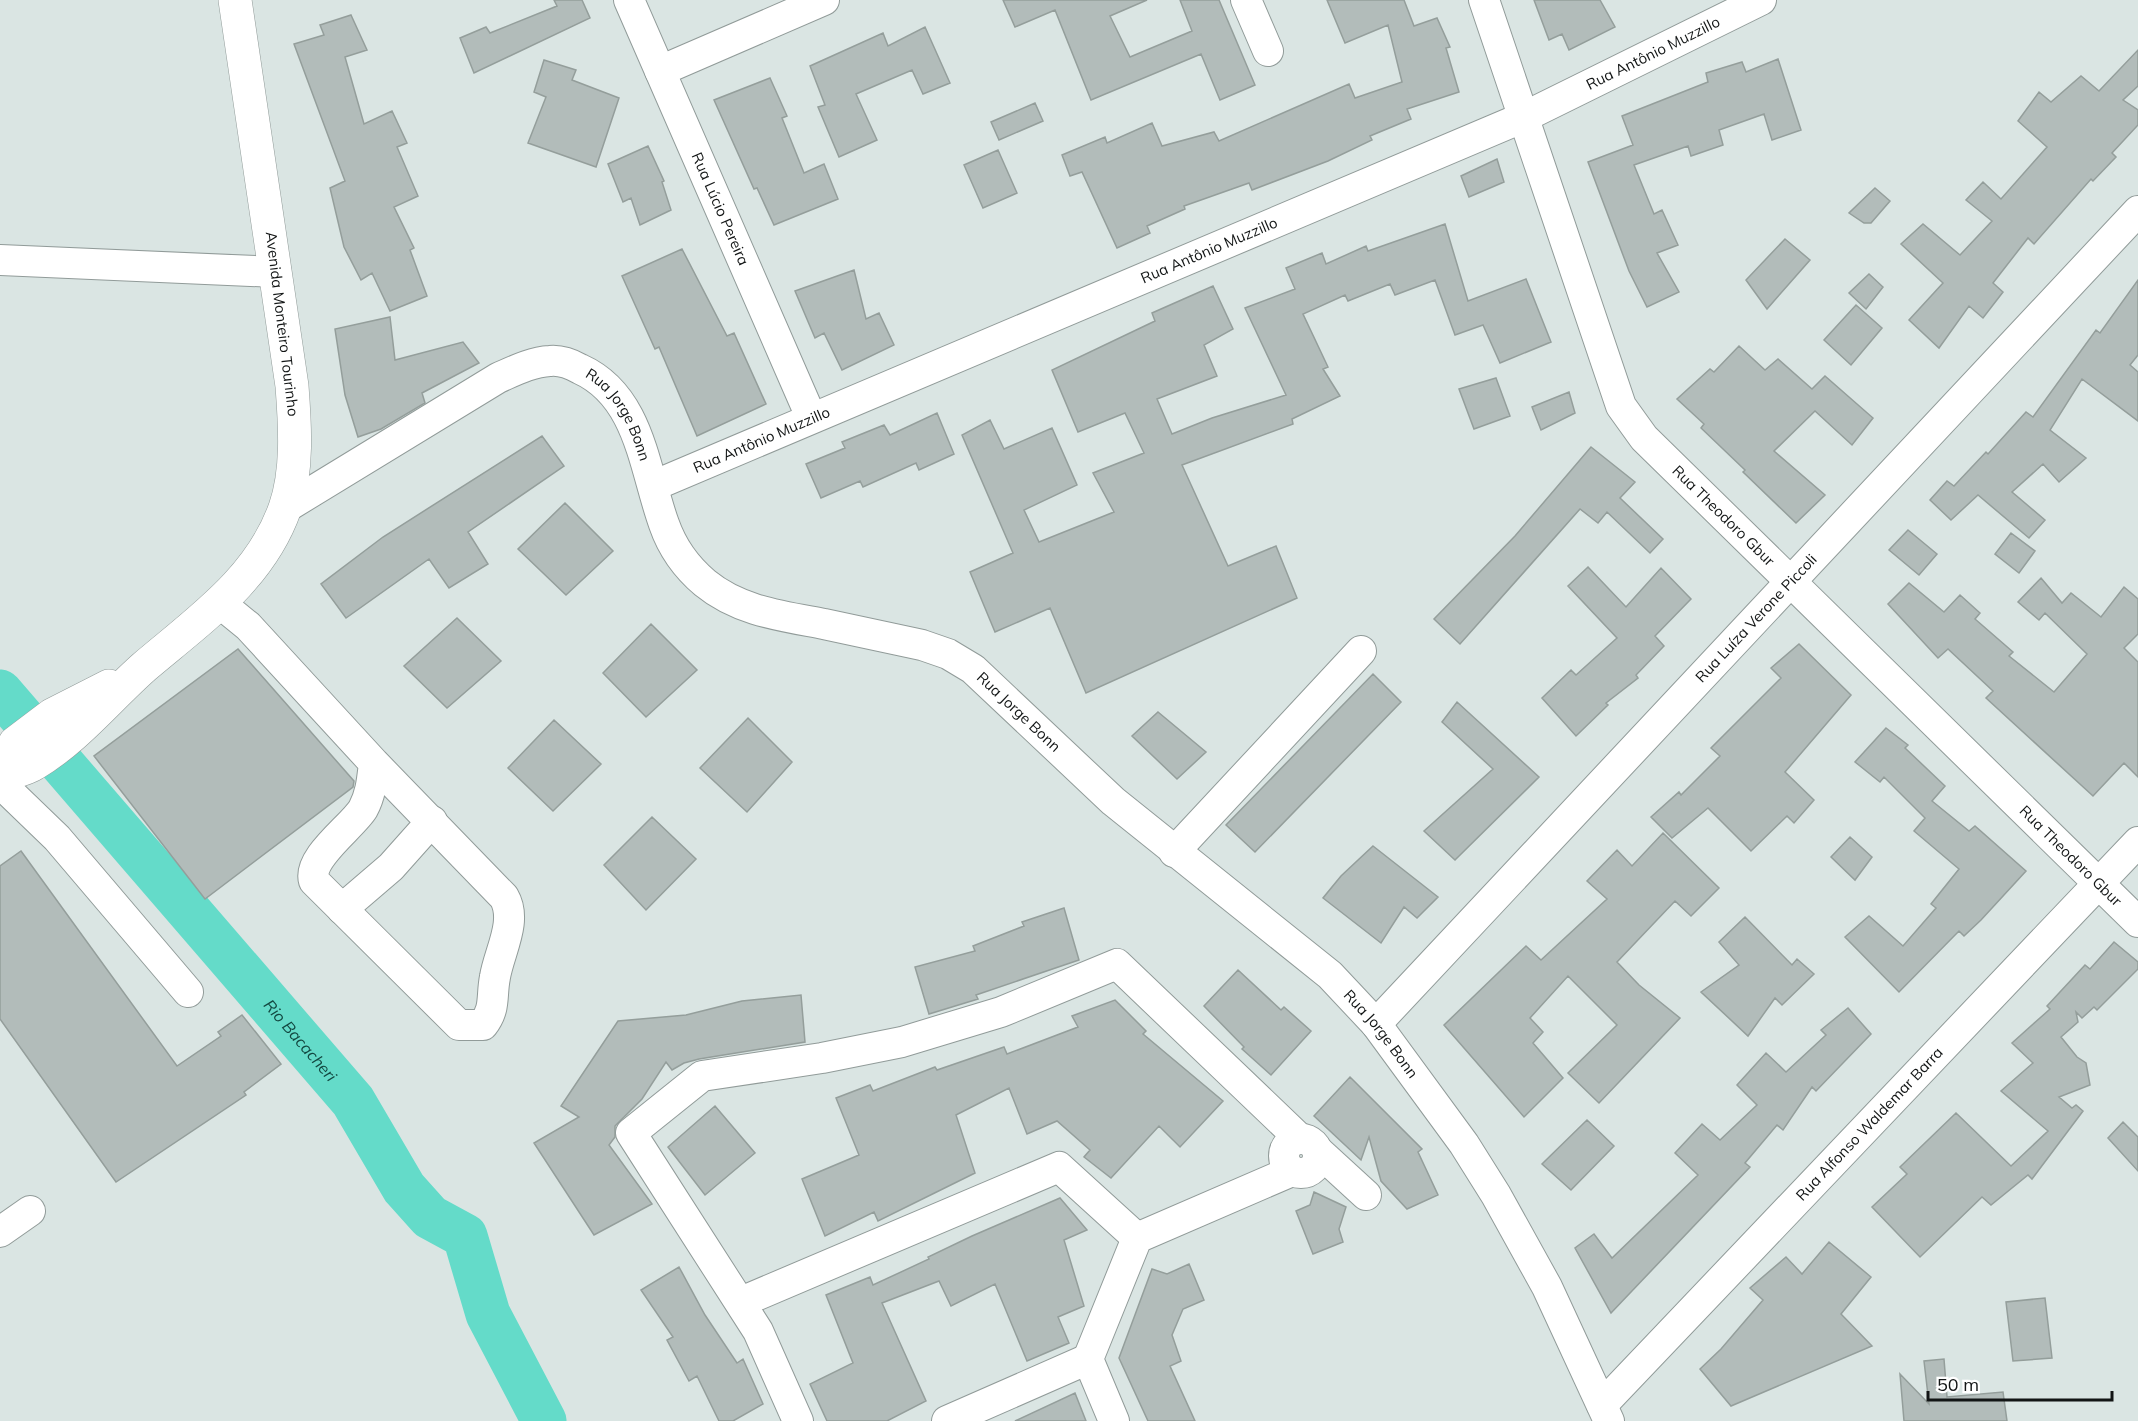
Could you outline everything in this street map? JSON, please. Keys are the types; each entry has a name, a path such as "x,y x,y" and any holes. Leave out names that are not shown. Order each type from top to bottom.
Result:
{"main road":[{"name":"Avenida Monteiro Tourinho","path":"0,776 16,759 145,667 221,604 257,558 285,508 295,421 276,272 235,0"}],"street":[{"name":"Rua Lúcio Pereira","path":"629,0 811,417"},
{"path":"660,71 824,0"},
{"path":"1246,0 1268,51"},
{"name":"Rua Theodoro Gbur","path":"1484,0 1621,406 1644,438 2138,922"},
{"name":"Rua Antônio Muzzillo","path":"653,486 811,417 1524,117 1761,0"},
{"name":"Rua Luíza Verone Piccoli","path":"1376,1024 2138,211"},
{"path":"0,260 276,272"},
{"name":"Rua Jorge Bonn","path":"285,508 498,378 527,365 550,360 569,363 590,373 614,396 634,428 663,524 680,556 708,585 749,608 922,645 948,654 973,669 996,688 1080,771 1174,852 1330,975 1376,1024 1459,1136 1496,1195 1543,1279 1606,1413"},
{"path":"221,604 248,626 510,906 505,944 495,977 492,1013 483,1025 459,1025 314,881 312,876 327,849 361,812 371,793 374,763"},
{"path":"1174,852 1361,651"},
{"path":"0,783 57,838 188,992"},
{"path":"342,909 391,867 432,821"},
{"name":"Rua Alfonso Waldemar Barra","path":"1606,1413 2138,842"},
{"path":"798,1421 769,1354 741,1302 631,1133 702,1076 822,1058 902,1042 1001,1012 1117,964 1366,1196"},
{"path":"947,1421 1088,1359 1137,1238 1292,1171 1285,1163 1284,1152 1290,1143 1309,1145"},
{"path":"741,1302 1059,1167 1137,1238"},
{"path":"0,1232 30,1211"},
{"path":"1088,1359 1114,1421"}],"building":[{"path":"554,0 582,0 590,18 474,73 460,38 486,27 490,33 557,6"},
{"path":"1003,0 1147,0 1110,16 1130,57 1192,31 1180,0 1219,0 1255,85 1220,100 1201,54 1091,100 1055,10 1015,27"},
{"path":"1327,0 1404,0 1414,26 1437,18 1450,47 1446,48 1459,92 1407,109 1411,119 1370,136 1372,140 1328,161 1252,190 1249,183 1184,206 1185,209 1147,226 1150,233 1117,248 1082,172 1070,176 1062,155 1105,137 1107,143 1152,123 1162,146 1214,132 1219,141 1349,84 1355,98 1402,82 1388,25 1345,43"},
{"path":"1534,0 1600,0 1615,27 1569,50 1562,34 1549,40"},
{"path":"351,15 367,50 345,57 364,124 392,111 407,143 397,147 418,196 394,207 414,248 410,250 427,296 390,311 372,273 361,280 344,247 330,188 345,181 294,44 324,35 320,25"},
{"path":"925,27 950,83 923,94 912,70 856,94 877,140 839,157 818,107 825,105 810,66 883,33 888,46"},
{"path":"2138,50 2138,86 2123,100 2138,110 2138,125 2112,153 2116,157 2093,181 2091,179 2034,244 2028,238 1993,283 2003,292 1983,318 1969,306 1939,348 1909,320 1943,283 1901,244 1923,224 1960,255 1992,221 1966,200 1983,182 2001,199 2047,147 2018,121 2039,92 2051,102 2081,76 2099,91"},
{"path":"1778,59 1801,130 1772,140 1764,114 1719,130 1723,145 1691,156 1688,146 1634,165 1654,214 1662,210 1678,245 1657,253 1679,292 1647,307 1629,271 1588,162 1633,145 1622,116 1708,82 1706,73 1742,62 1746,72"},
{"path":"544,60 576,70 572,80 619,98 596,167 528,143 546,97 534,92"},
{"path":"770,78 787,116 782,118 804,173 824,164 838,199 774,225 757,188 754,189 714,100"},
{"path":"1035,103 1043,121 999,140 991,122"},
{"path":"648,146 664,181 662,182 671,210 640,225 631,198 623,202 608,164"},
{"path":"998,150 1017,193 983,208 964,165"},
{"path":"1497,159 1504,182 1469,197 1461,176"},
{"path":"1875,188 1890,201 1871,223 1864,223 1849,213"},
{"path":"1445,224 1468,301 1526,279 1551,342 1500,363 1483,325 1455,335 1435,280 1395,295 1390,284 1348,301 1345,295 1303,314 1328,367 1323,369 1340,396 1292,419 1293,424 1182,465 1228,566 1276,546 1297,598 1086,693 1050,608 995,632 970,572 1013,553 962,435 990,420 1004,449 1052,428 1077,485 1024,510 1039,542 1114,512 1093,473 1144,453 1125,413 1078,432 1052,370 1155,321 1152,313 1213,286 1233,329 1204,345 1217,376 1157,399 1172,434 1212,418 1286,395 1245,308 1295,289 1286,268 1322,253 1326,264 1366,246 1368,251"},
{"path":"1785,239 1810,260 1767,309 1746,280"},
{"path":"682,249 727,336 734,333 766,404 697,436 659,347 655,349 622,276"},
{"path":"854,270 866,319 879,313 894,345 842,370 824,333 815,338 795,291"},
{"path":"1869,274 1883,287 1866,309 1849,293"},
{"path":"2138,280 2138,355 2130,365 2138,372 2138,421 2082,379 2050,430 2086,458 2059,482 2043,464 2012,492 2045,520 2029,538 1978,495 1951,520 1930,500 1947,481 1954,486 1986,452 1988,454 2026,412 2033,417 2096,330 2100,333"},
{"path":"1856,305 1882,328 1851,365 1824,340"},
{"path":"390,317 395,360 463,342 479,363 422,393 425,403 381,429 358,437 345,395 335,329"},
{"path":"1739,346 1765,370 1778,359 1812,389 1825,376 1873,418 1852,445 1815,411 1774,451 1825,495 1796,523 1743,472 1745,470 1701,428 1704,424 1677,399 1710,369 1714,372"},
{"path":"1496,378 1510,416 1474,429 1459,389"},
{"path":"1569,392 1575,413 1541,430 1532,407"},
{"path":"937,413 954,454 919,470 916,463 863,487 860,481 821,498 806,464 845,448 842,442 884,425 890,435"},
{"path":"542,436 564,466 468,532 488,564 449,588 429,559 346,618 321,584 383,537"},
{"path":"1591,447 1635,482 1620,498 1663,539 1650,553 1607,512 1598,523 1580,509 1460,644 1434,619 1515,536"},
{"path":"565,503 613,551 566,595 518,549"},
{"path":"1908,530 1937,554 1919,575 1889,550"},
{"path":"2011,533 2035,551 2019,573 1995,554"},
{"path":"1588,567 1626,607 1661,568 1691,599 1655,636 1664,646 1636,675 1638,678 1606,703 1608,705 1576,736 1542,698 1571,670 1576,675 1617,638 1568,586"},
{"path":"2041,578 2062,603 2071,593 2101,617 2124,587 2138,599 2138,634 2124,648 2138,662 2138,777 2124,763 2093,796 1986,698 1993,691 1948,649 1938,658 1888,604 1909,583 1944,612 1960,595 1980,613 1975,619 2013,652 2009,656 2054,692 2087,654 2045,613 2039,620 2018,602"},
{"path":"457,618 501,661 447,708 404,666"},
{"path":"651,624 697,670 646,717 603,673"},
{"path":"1799,644 1851,695 1785,772 1814,800 1794,823 1787,816 1751,851 1708,808 1672,838 1651,817 1679,792 1681,795 1720,756 1711,748 1781,678 1771,668"},
{"path":"238,649 354,781 353,787 205,899 94,756"},
{"path":"1373,674 1401,702 1255,852 1226,825"},
{"path":"1457,702 1539,777 1455,860 1424,831 1493,769 1442,722"},
{"path":"1158,712 1206,752 1177,779 1132,736"},
{"path":"748,718 792,762 747,812 700,768"},
{"path":"554,720 601,764 553,811 508,768"},
{"path":"1886,728 1908,745 1905,748 1945,786 1932,801 1969,831 1975,826 2026,871 1981,920 1964,936 1959,931 1899,992 1845,937 1869,916 1903,946 1936,908 1931,904 1959,869 1914,831 1925,818 1884,777 1880,782 1855,762"},
{"path":"652,817 696,859 646,910 604,865"},
{"path":"1663,833 1719,888 1691,916 1675,901 1617,962 1639,985 1680,1018 1599,1103 1568,1073 1617,1025 1568,976 1530,1018 1543,1032 1533,1043 1563,1078 1524,1117 1444,1025 1526,946 1541,960 1607,899 1587,881 1617,850 1632,866"},
{"path":"1850,837 1872,857 1855,880 1831,857"},
{"path":"1373,846 1438,897 1417,918 1404,907 1381,943 1323,898 1341,876"},
{"path":"21,851 177,1066 221,1036 218,1032 242,1015 281,1064 244,1092 246,1095 116,1182 0,1019 0,866"},
{"path":"1064,908 1079,960 976,995 978,999 929,1014 915,967 975,951 973,946 1024,926 1022,922"},
{"path":"1745,917 1792,965 1797,959 1814,974 1782,1005 1775,998 1748,1036 1701,992 1739,965 1719,942"},
{"path":"2114,942 2138,962 2138,969 2097,1010 2094,1007 2082,1018 2076,1012 2078,1022 2061,1037 2077,1057 2086,1063 2090,1085 2059,1097 2072,1108 2076,1105 2083,1111 2032,1179 2028,1175 1991,1205 1982,1197 1920,1257 1872,1207 1907,1174 1900,1167 1956,1113 2011,1166 2048,1131 2001,1091 2033,1063 2012,1043 2050,1009 2047,1006 2085,965 2090,969"},
{"path":"1238,970 1281,1010 1284,1007 1311,1031 1271,1075 1242,1049 1244,1047 1204,1006"},
{"path":"801,995 805,1042 699,1059 684,1063 672,1070 666,1062 642,1099 615,1126 615,1137 609,1145 652,1204 594,1235 534,1143 579,1117 561,1106 618,1021 686,1015 742,1001"},
{"path":"1115,1000 1146,1031 1143,1034 1223,1101 1180,1147 1159,1126 1111,1178 1084,1157 1090,1150 1057,1121 1027,1134 1009,1088 956,1115 975,1173 878,1221 874,1212 825,1236 802,1179 859,1155 836,1098 870,1085 873,1091 935,1067 937,1070 1004,1047 1007,1054 1078,1027 1072,1016"},
{"path":"1848,1008 1871,1034 1816,1091 1812,1087 1783,1130 1777,1125 1745,1163 1750,1167 1611,1313 1575,1248 1594,1234 1612,1258 1698,1175 1675,1153 1702,1124 1720,1140 1757,1105 1737,1085 1766,1053 1786,1072 1826,1035 1821,1030"},
{"path":"1350,1077 1422,1149 1418,1152 1438,1195 1407,1209 1381,1181 1369,1137 1361,1160 1314,1116"},
{"path":"715,1106 755,1153 705,1195 668,1147"},
{"path":"1587,1120 1614,1146 1571,1190 1542,1164"},
{"path":"2123,1122 2138,1137 2138,1171 2108,1138"},
{"path":"1314,1192 1346,1207 1339,1229 1343,1242 1313,1254 1296,1211 1310,1205"},
{"path":"1060,1198 1087,1230 1064,1240 1084,1306 1058,1317 1069,1343 1027,1361 995,1284 951,1306 939,1281 882,1303 926,1401 887,1421 827,1421 810,1384 853,1363 826,1295 870,1277 873,1285 972,1236"},
{"path":"1829,1242 1871,1277 1841,1314 1872,1346 1731,1406 1700,1369 1721,1349 1763,1300 1750,1288 1786,1257 1802,1274"},
{"path":"1189,1264 1204,1300 1183,1309 1172,1335 1181,1361 1170,1366 1195,1421 1148,1421 1119,1358 1152,1269 1167,1274"},
{"path":"679,1267 705,1315 737,1363 743,1359 763,1404 733,1421 719,1421 697,1376 689,1381 667,1340 673,1337 641,1290"},
{"path":"2045,1298 2052,1358 2013,1361 2006,1302"},
{"path":"1944,1359 1947,1397 2003,1392 2007,1421 1904,1421 1900,1374 1929,1404 1924,1361"},
{"path":"1075,1393 1086,1421 1015,1421"}],"waterway":[{"name":"Rio Bacacheri","path":"0,692 353,1101 404,1188 430,1217 465,1236 488,1314 544,1421"}]}
